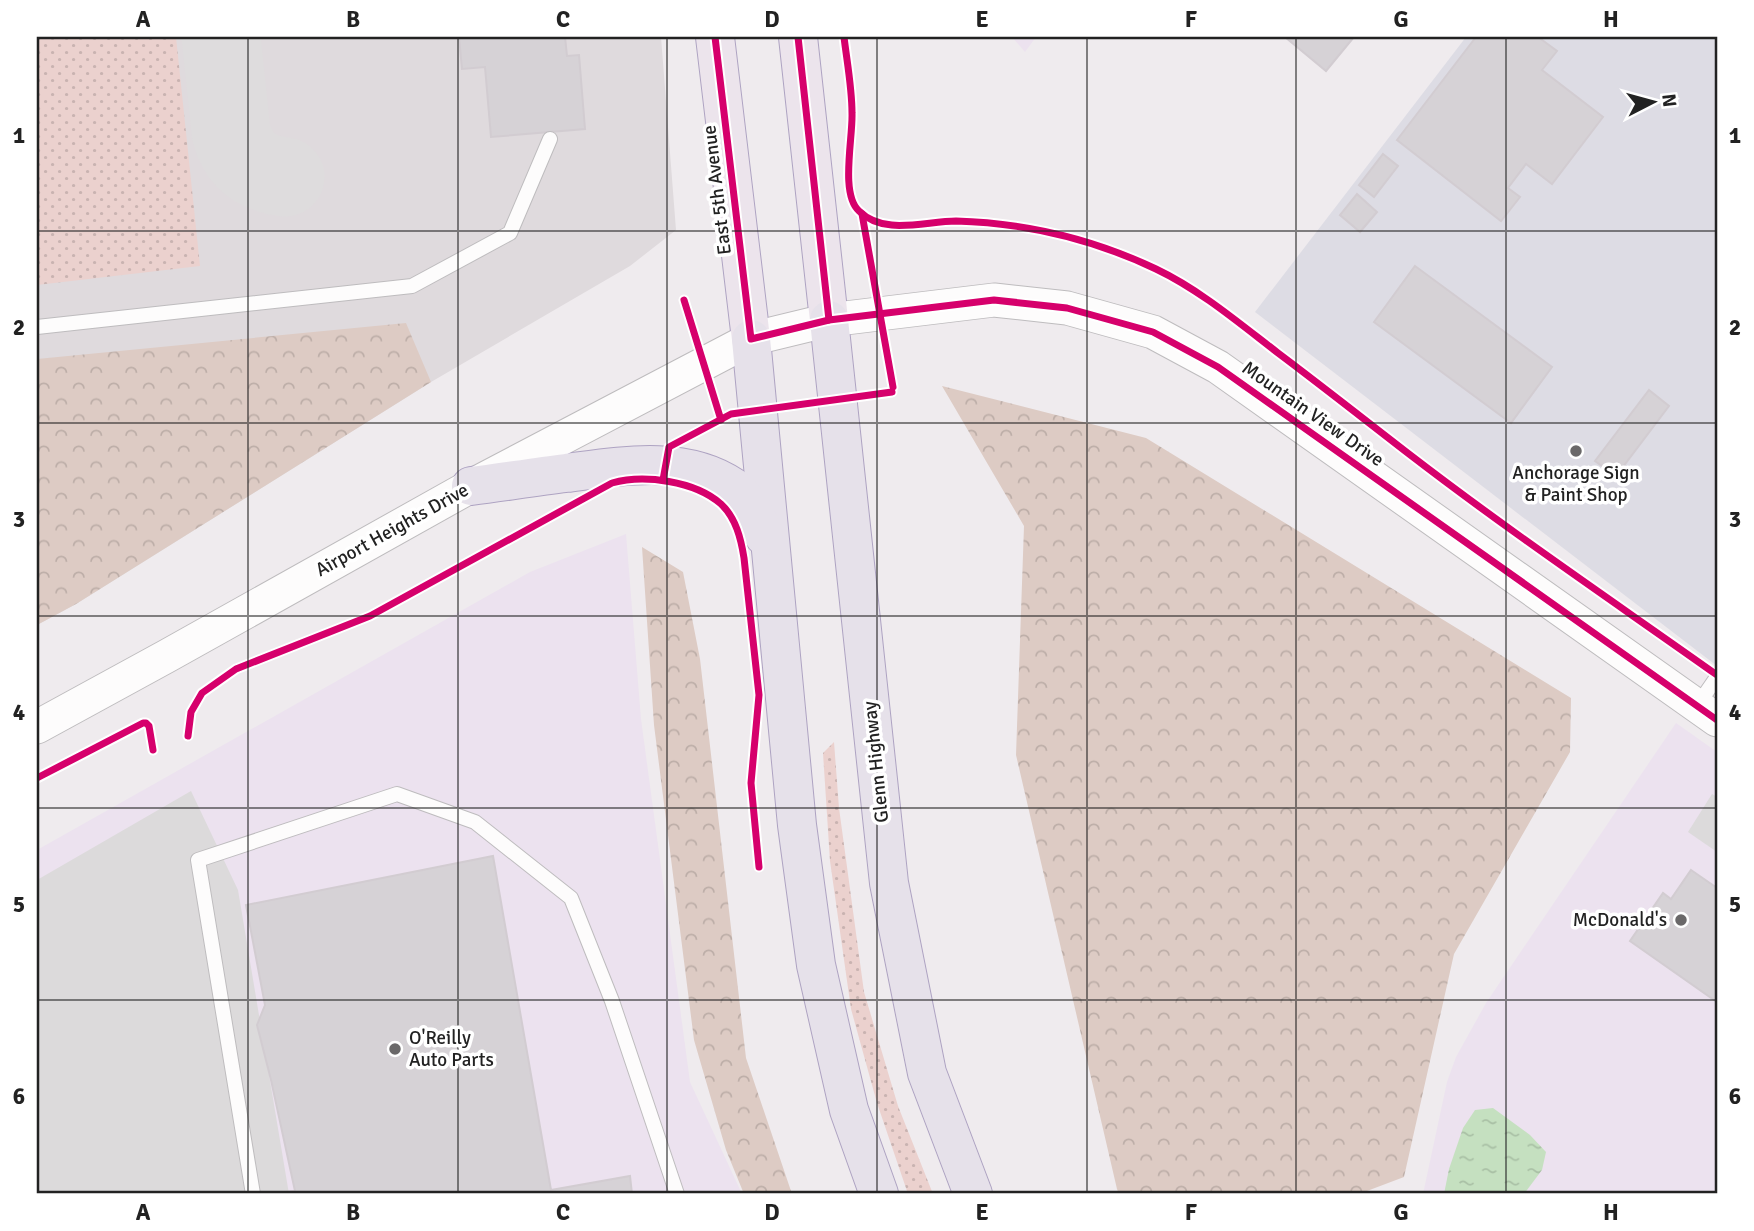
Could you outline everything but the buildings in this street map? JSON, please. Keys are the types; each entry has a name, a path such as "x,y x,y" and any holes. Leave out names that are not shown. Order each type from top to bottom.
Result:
{"highway":[{"name":"East 5th Avenue","path":"715,37 751,339"},
{"path":"797,37 829,320"},
{"name":"Glenn Highway","path":"829,320 888,883 927,1073 973,1194"},
{"path":"751,339 797,825 816,965 849,1110 879,1194"},
{"path":"471,486 635,464 674,466 717,477 735,489 756,513 772,555"}],"street":[{"name":"Mountain View Drive","path":"751,339 829,320 994,300 1067,308 1153,332 1218,367 1707,713"},
{"name":"Airport Heights Drive","path":"37,727 471,486 751,339"}],"lane":[{"path":"37,327 412,286 510,233 550,139"},
{"path":"1707,713 1717,677"},
{"path":"253,1194 198,860 397,794 475,822 571,898 612,1001 677,1194"}],"shaded area":[{"path":"37,37 661,37 676,230 630,266 431,382 76,604 37,625"},
{"path":"37,37 176,37 200,266 37,285"},
{"path":"1012,37 1036,37 1025,52"},
{"name":"Anchorage Sign & Paint Shop","path":"1466,37 1717,37 1717,666 1255,312"},
{"path":"626,534 641,719 690,1082 742,1194 37,1194 37,850 530,572"},
{"path":"1676,723 1717,752 1717,1194 1423,1194 1447,1082 1456,1057 1486,1003"},
{"path":"834,742 839,808 864,992 898,1106 933,1194 908,1194 877,1103 851,1009 830,861 823,753"},
{"path":"191,791 238,890 289,1194 37,1194 37,880"},
{"path":"1712,794 1717,797 1717,852 1688,832"}],"green space":[{"path":"406,323 431,382 76,604 37,625 37,359"},
{"path":"942,386 1146,438 1571,698 1570,752 1454,954 1404,1177 1359,1194 1119,1194 1016,755 1024,526"},
{"path":"642,547 683,572 700,659 746,1058 792,1194 744,1194 726,1150 694,1040 654,725"}],"water":[{"path":"1493,1108 1530,1135 1546,1152 1542,1170 1524,1194 1444,1194 1449,1169 1463,1128 1475,1110"}],"taxiway":[{"path":"221,37 234,142 244,158 257,169 285,177"}],"cycle path":[{"path":"715,37 751,339 829,320 994,300 1067,308 1153,332 1218,367 1717,720"},
{"path":"798,37 829,320"},
{"path":"844,37 852,104 850,192 853,203 869,219 893,225 956,221 1033,229 1108,249 1172,277 1234,319 1485,511 1717,675"},
{"path":"862,214 893,387"},
{"path":"684,300 721,420"},
{"path":"663,480 669,447 731,414 892,392"},
{"path":"188,736 191,712 202,693 236,669 370,616 612,483 639,479 669,481 698,490 721,504 731,516 743,551 759,695 751,783 759,867"},
{"path":"37,778 143,723 149,726 153,750"}],"place":[{"name":"Anchorage Sign & Paint Shop","path":"1576,451"},
{"name":"McDonald's","path":"1681,920"},
{"name":"O'Reilly Auto Parts","path":"395,1049"}]}
